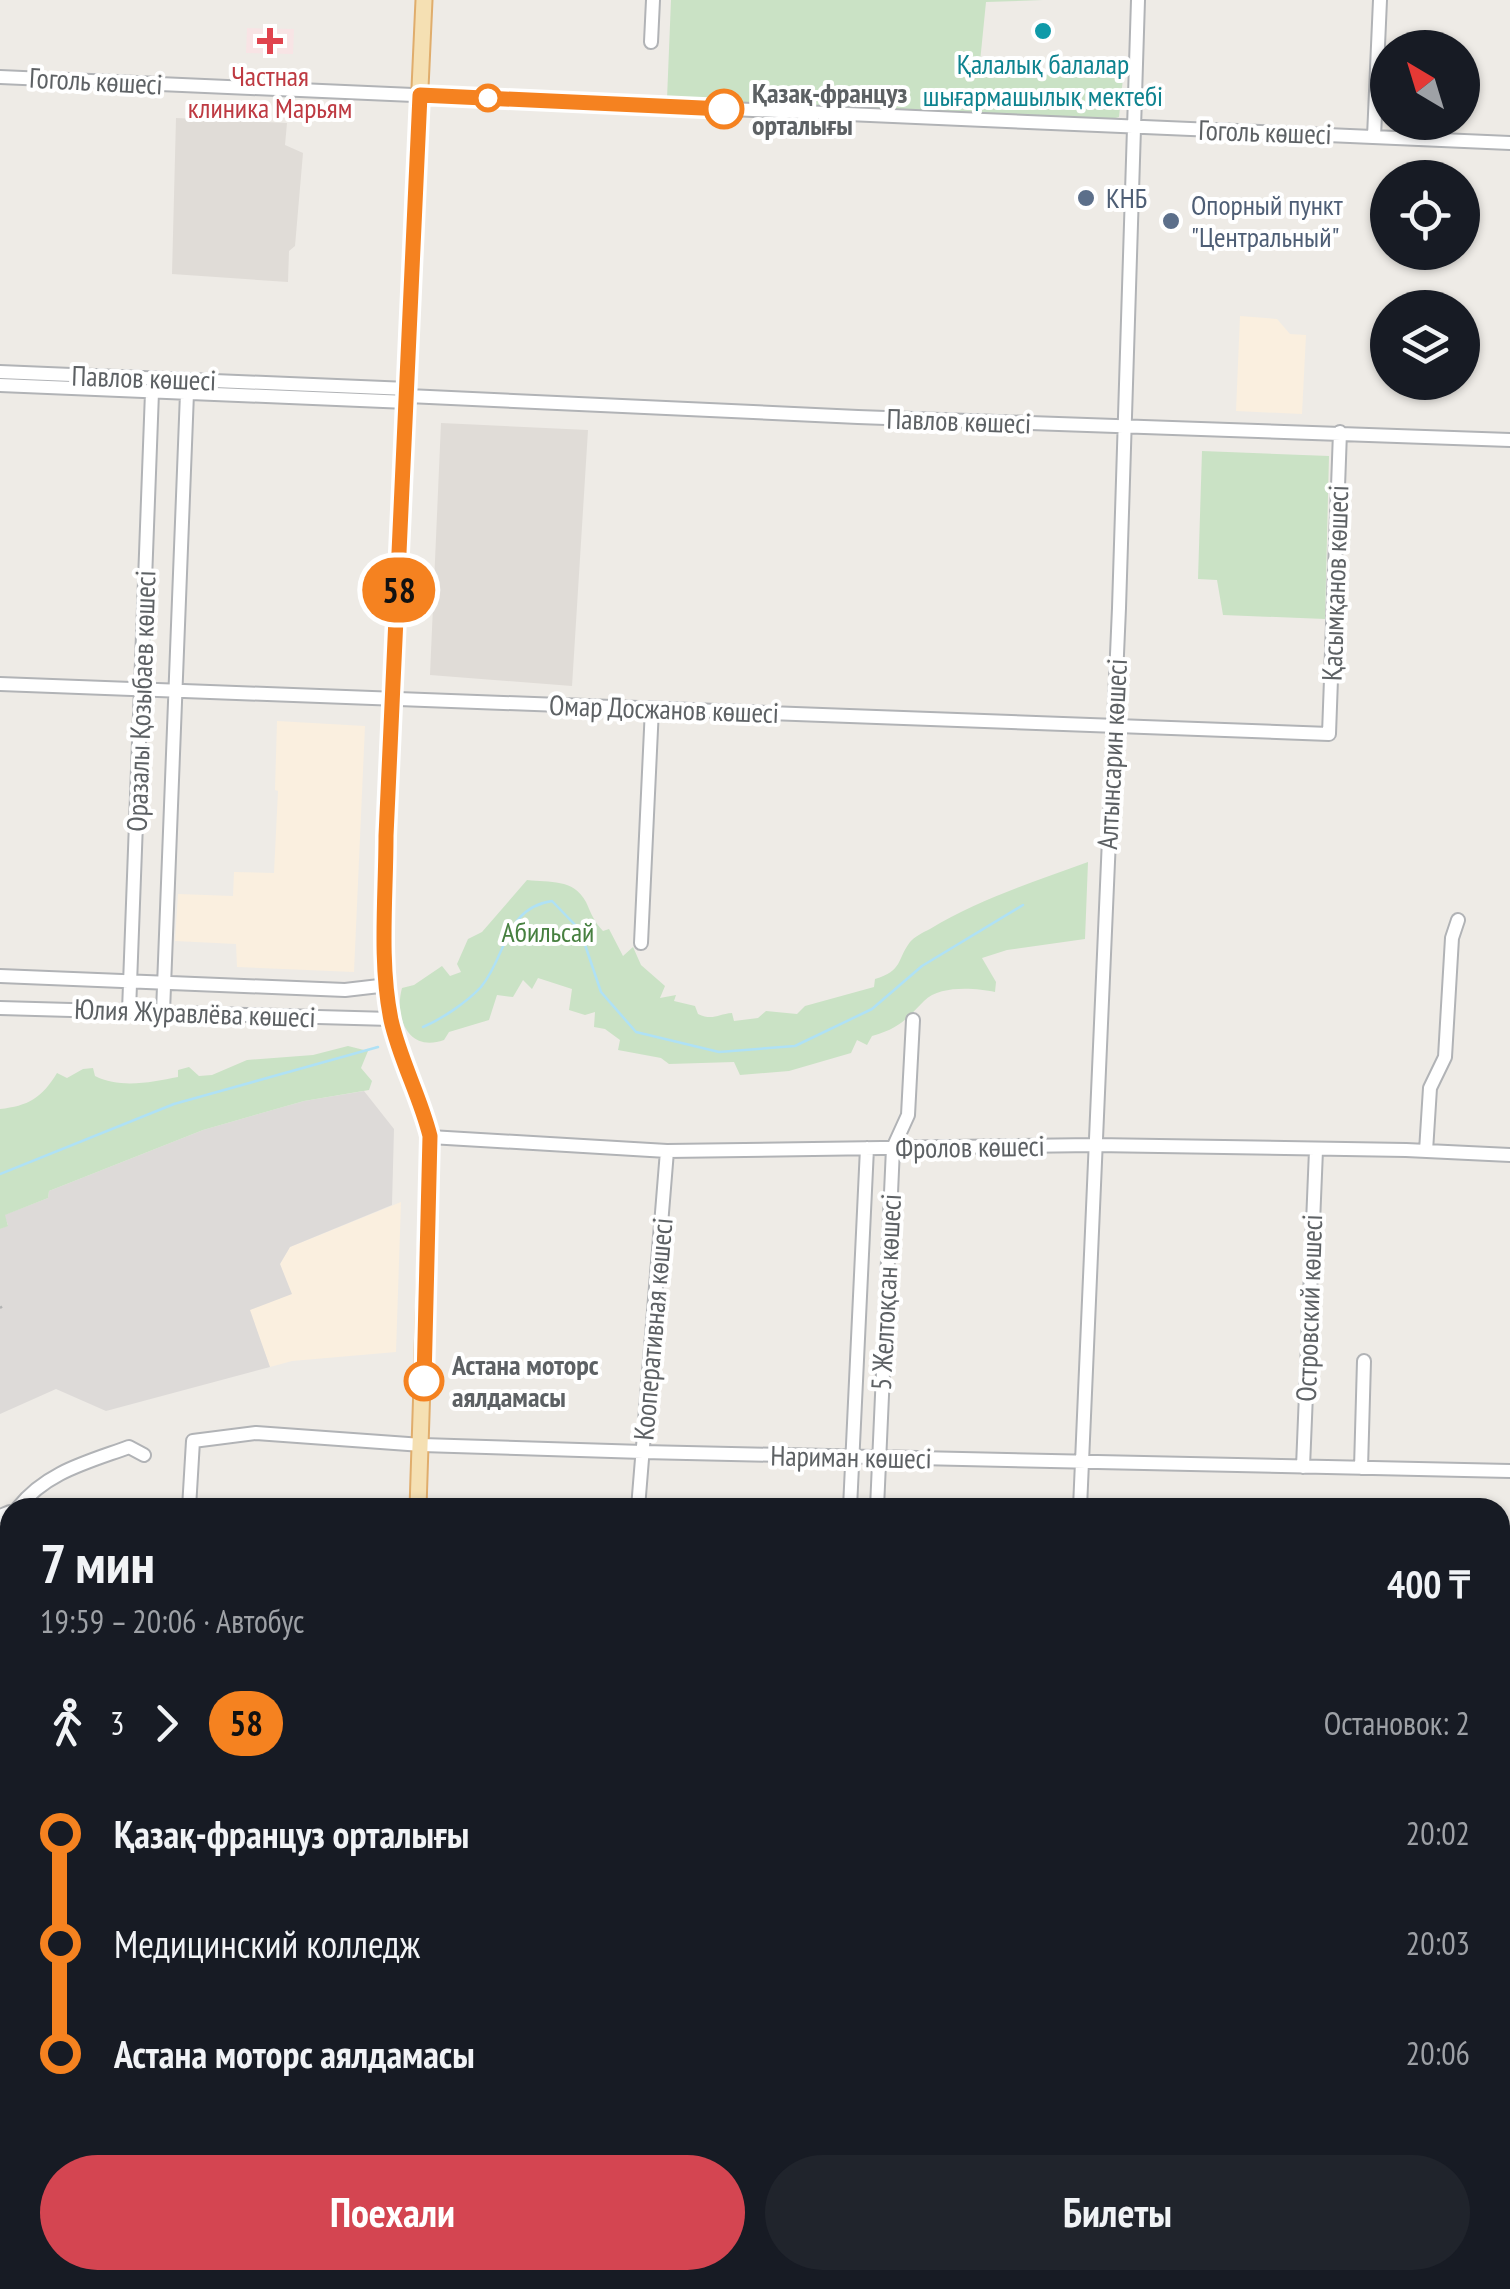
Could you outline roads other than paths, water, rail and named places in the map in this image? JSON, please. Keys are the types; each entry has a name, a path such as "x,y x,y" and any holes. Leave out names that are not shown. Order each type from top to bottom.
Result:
{"main road":[{"path":"419,1498 430,1136 422,1102 402,1058 391,1019 386,836 424,0"}],"street":[{"path":"651,42 652,0"},
{"name":"Алтынсарин көшесі","path":"1080,1498 1113,726 1138,0"},
{"path":"1379,30 1380,0"},
{"name":"Гоголь көшесі","path":"0,77 1370,137"},
{"name":"Гоголь көшесі","path":"1442,140 1510,143"},
{"name":"Павлов көшесі","path":"0,372 526,404 1510,440"},
{"name":"Павлов көшесі","path":"0,385 408,396"},
{"name":"Оразалы Қозыбаев көшесі","path":"129,1011 152,392"},
{"name":"Оразалы Қозыбаев көшесі","path":"163,1012 187,393"},
{"name":"Қасымқанов көшесі","path":"1329,734 1340,432"},
{"name":"Омар Досжанов көшесі","path":"0,684 1329,734"},
{"path":"641,943 652,708"},
{"path":"1426,1151 1430,1088 1445,1058 1452,938 1458,920"},
{"name":"Юлия Журавлёва көшесі","path":"0,976 345,990 388,985"},
{"name":"Юлия Журавлёва көшесі","path":"0,1008 391,1019"},
{"name":"5 Желтоқсан көшесі","path":"877,1498 893,1148 908,1116 913,1020"},
{"name":"Фролов көшесі","path":"430,1136 667,1151 1095,1145 1510,1155"},
{"name":"5 Желтоқсан көшесі","path":"850,1498 867,1148"},
{"name":"Островский көшесі","path":"1302,1466 1316,1150"},
{"name":"Кооперативная көшесі","path":"639,1498 667,1151"},
{"path":"1361,1468 1364,1360"},
{"name":"Нариман көшесі","path":"190,1498 193,1441 256,1433 422,1445 643,1452 1510,1472"},
{"path":"26,1498 45,1480 82,1464 129,1447 144,1455"}],"waterway":[{"name":"Абильсай","path":"423,1027 475,993 490,975 515,923 536,905 552,901 580,930 601,992 636,1032 719,1052 795,1046 872,1009 922,966 1023,905"},
{"name":"Абильсай","path":"0,1174 174,1104 378,1047"}],"railway":[{"path":"0,1308 8,1302"}],"place":[{"name":"Қалалық балалар шығармашылық мектебі","path":"1043,31"},
{"name":"Частная клиника Марьям","path":"270,41"},
{"name":"Қазақ-француз орталығы","path":"724,109"},
{"name":"КНБ","path":"1086,198"},
{"name":"Опорный пункт \"Центральный\"","path":"1171,221"},
{"name":"Астана моторс аялдамасы","path":"424,1381"}]}
